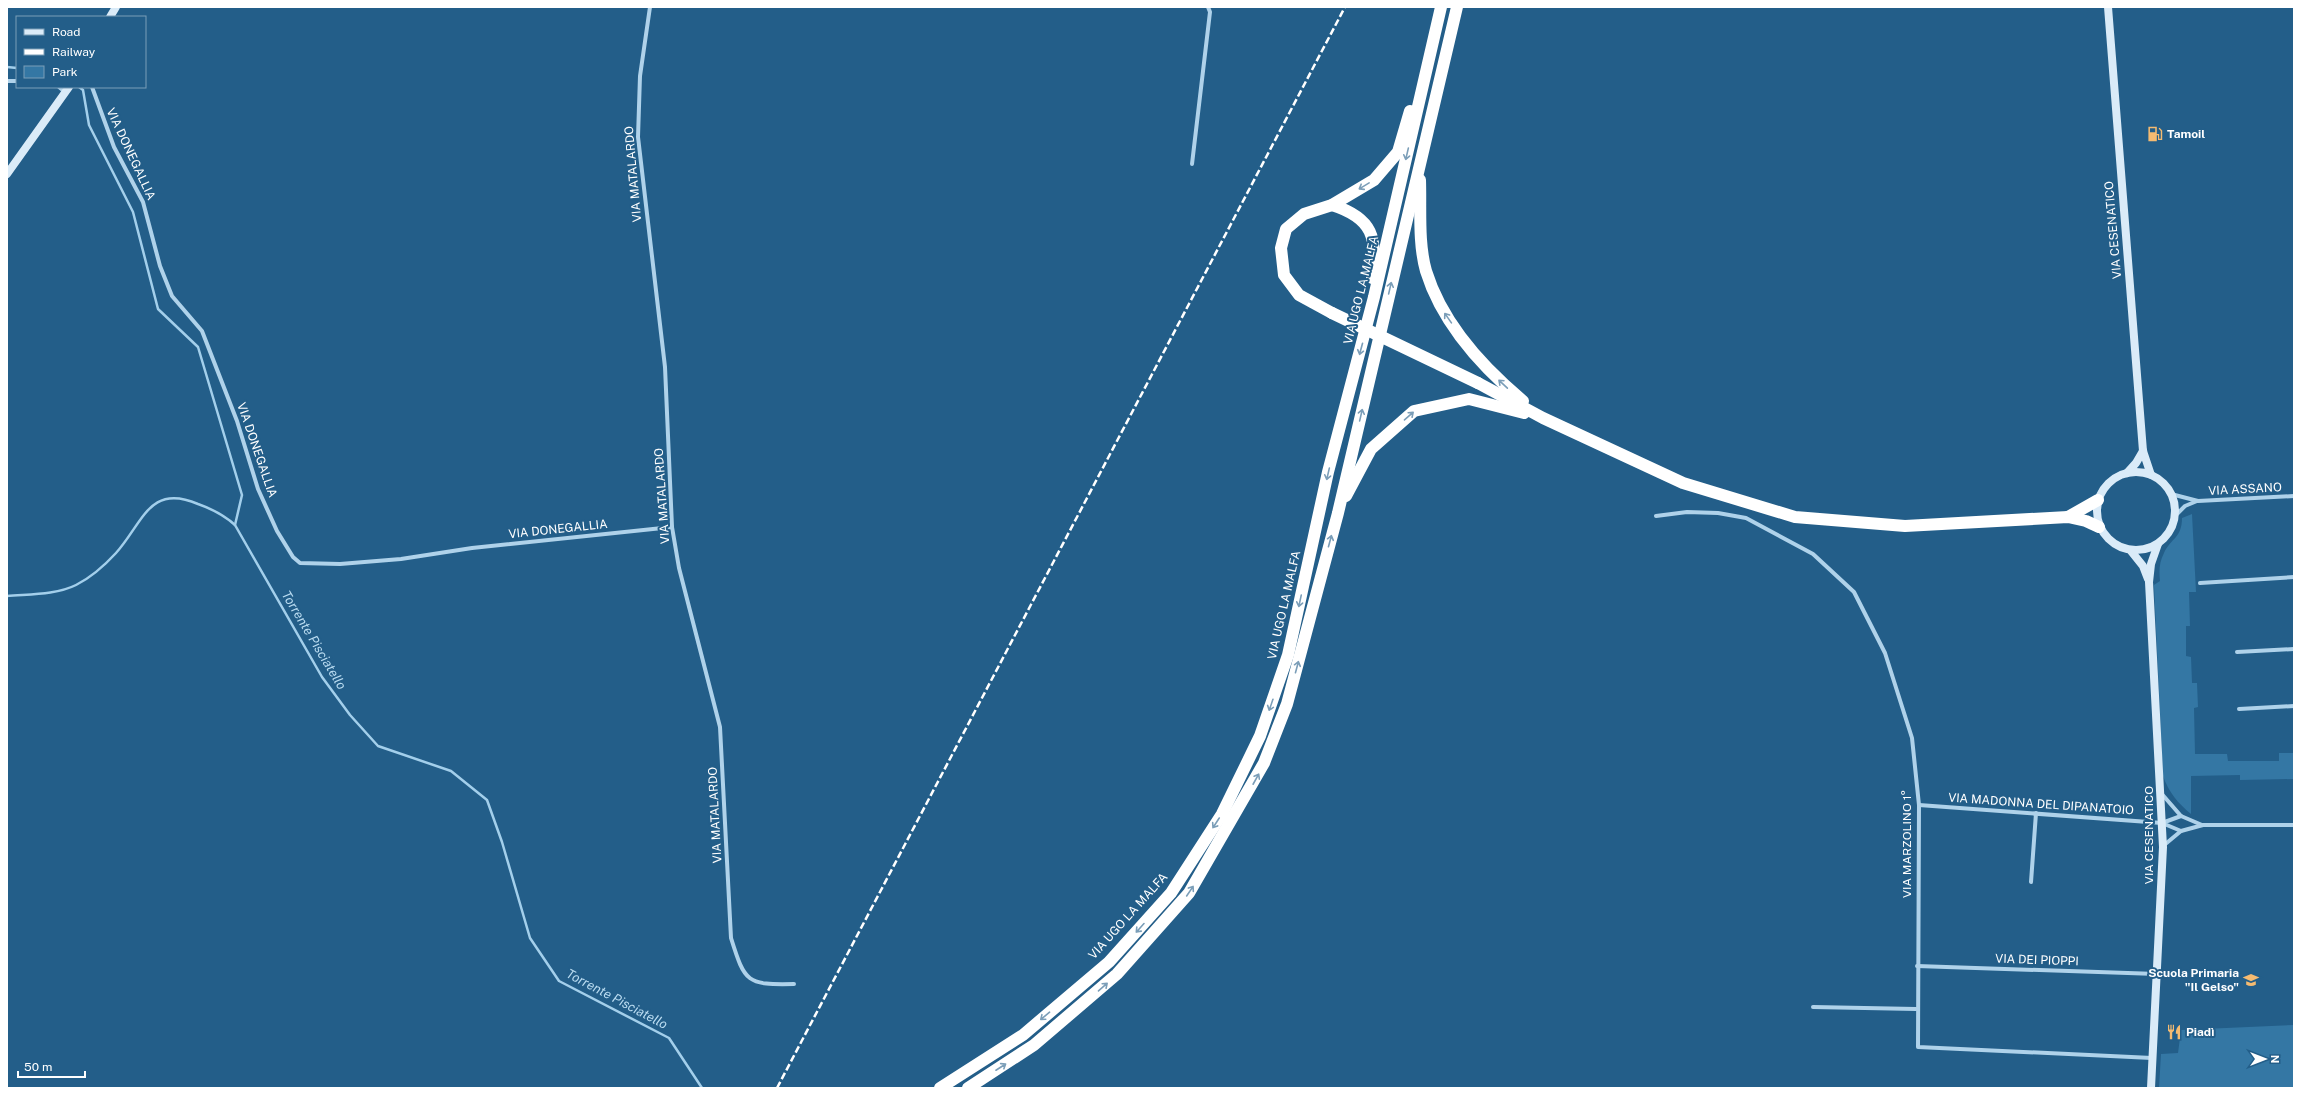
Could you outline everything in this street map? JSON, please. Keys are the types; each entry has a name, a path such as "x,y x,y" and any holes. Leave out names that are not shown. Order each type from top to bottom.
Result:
{"highway":[{"path":"968,1088 1034,1045 1117,974 1189,893 1264,763 1287,704 1338,513 1457,7"},
{"path":"1440,11 1427,38 1398,152 1374,180 1332,205 1304,214 1286,229 1281,248 1284,275 1299,295 1332,313 1478,383 1543,418 1683,483 1795,517 1905,526 2068,516 2086,521 2099,527"},
{"name":"VIA UGO LA MALFA","path":"940,1088 1023,1035 1109,962 1171,893 1222,814 1260,736 1288,655 1328,472 1374,298 1440,11"},
{"path":"1420,161 1421,229 1426,269 1440,307 1470,350 1502,384 1543,418"},
{"path":"1332,205 1347,210 1360,219 1373,236 1374,263 1371,281 1374,298"},
{"path":"1338,513 1371,448 1414,411 1469,399 1543,418"},
{"path":"2068,516 2098,500"}],"main road":[{"path":"111,16 116,7"},
{"name":"VIA CESENATICO","path":"2108,7 2143,451 2151,475"},
{"path":"7,174 64,89"},
{"path":"2127,473 2136,463 2143,451"},
{"path":"2139,472 2151,475 2163,482 2171,494 2175,516 2172,527 2158,544 2145,550 2131,551 2118,547 2107,539 2099,527 2096,514 2098,500 2114,478 2127,473 2139,472"},
{"name":"VIA CESENATICO","path":"2151,1088 2163,847 2149,582 2151,564 2158,544"},
{"name":"VIA CESENATICO","path":"2131,551 2143,566 2149,582"}],"street":[{"name":"VIA MATALARDO","path":"650,7 640,76 638,138 665,367 672,527 679,568 720,727 731,938 740,968 751,981 766,984 794,984"},
{"path":"1192,164 1210,12 1208,7"},
{"name":"VIA DONEGALLIA","path":"92,88 114,147 143,202 160,266 172,296 202,331 237,421 258,489 285,545 296,560 300,563 340,564 401,559 472,548 672,527"},
{"name":"VIA ASSANO","path":"2171,494 2198,501 2294,496"},
{"name":"VIA ASSANO","path":"2175,516 2185,506 2198,501"},
{"name":"VIA MARZOLINO 1°","path":"1656,516 1688,512 1718,513 1746,518 1813,554 1854,592 1885,653 1912,738 1919,805 1916,1009 1918,1047 2153,1058"},
{"path":"2200,583 2294,577"},
{"path":"2236,652 2294,648"},
{"path":"2239,708 2294,706"},
{"path":"2161,793 2181,816 2203,825"},
{"name":"VIA MADONNA DEL DIPANATOIO","path":"1919,805 2162,822"},
{"path":"2031,882 2036,813"},
{"path":"2162,822 2181,816"},
{"path":"2162,822 2181,831"},
{"path":"2163,847 2181,831 2203,825 2294,825"},
{"name":"VIA DEI PIOPPI","path":"1917,966 2157,974"},
{"path":"1813,1007 1916,1009"}],"green space":[{"path":"2192,514 2196,592 2189,592 2190,626 2186,626 2186,656 2191,657 2192,683 2197,683 2198,707 2194,708 2195,754 2227,754 2228,761 2279,761 2279,753 2294,753 2294,779 2240,780 2240,775 2191,776 2191,814 2174,797 2163,776 2154,585 2160,581 2162,557 2178,534 2182,525 2182,518"},
{"path":"2294,1025 2294,1088 2159,1088 2161,1054 2178,1053 2181,1030"}],"waterway":[{"path":"7,67 16,68"},
{"path":"80,88 83,90 89,125 133,212 158,309 198,347 242,495 235,525"},
{"name":"Torrente Pisciatello","path":"7,596 60,591 87,579 116,553 149,509 158,502 168,499 182,499 213,510 227,518 235,525 322,677 350,715 378,746 451,771 487,800 502,842 530,938 559,981 669,1038 702,1088"}],"railway":[{"path":"777,1088 1345,7"}],"place":[{"name":"Tamoil","path":"2155,134"},
{"name":"Scuola Primaria \"Il Gelso\"","path":"2251,980"},
{"name":"Piadì","path":"2174,1032"}]}
